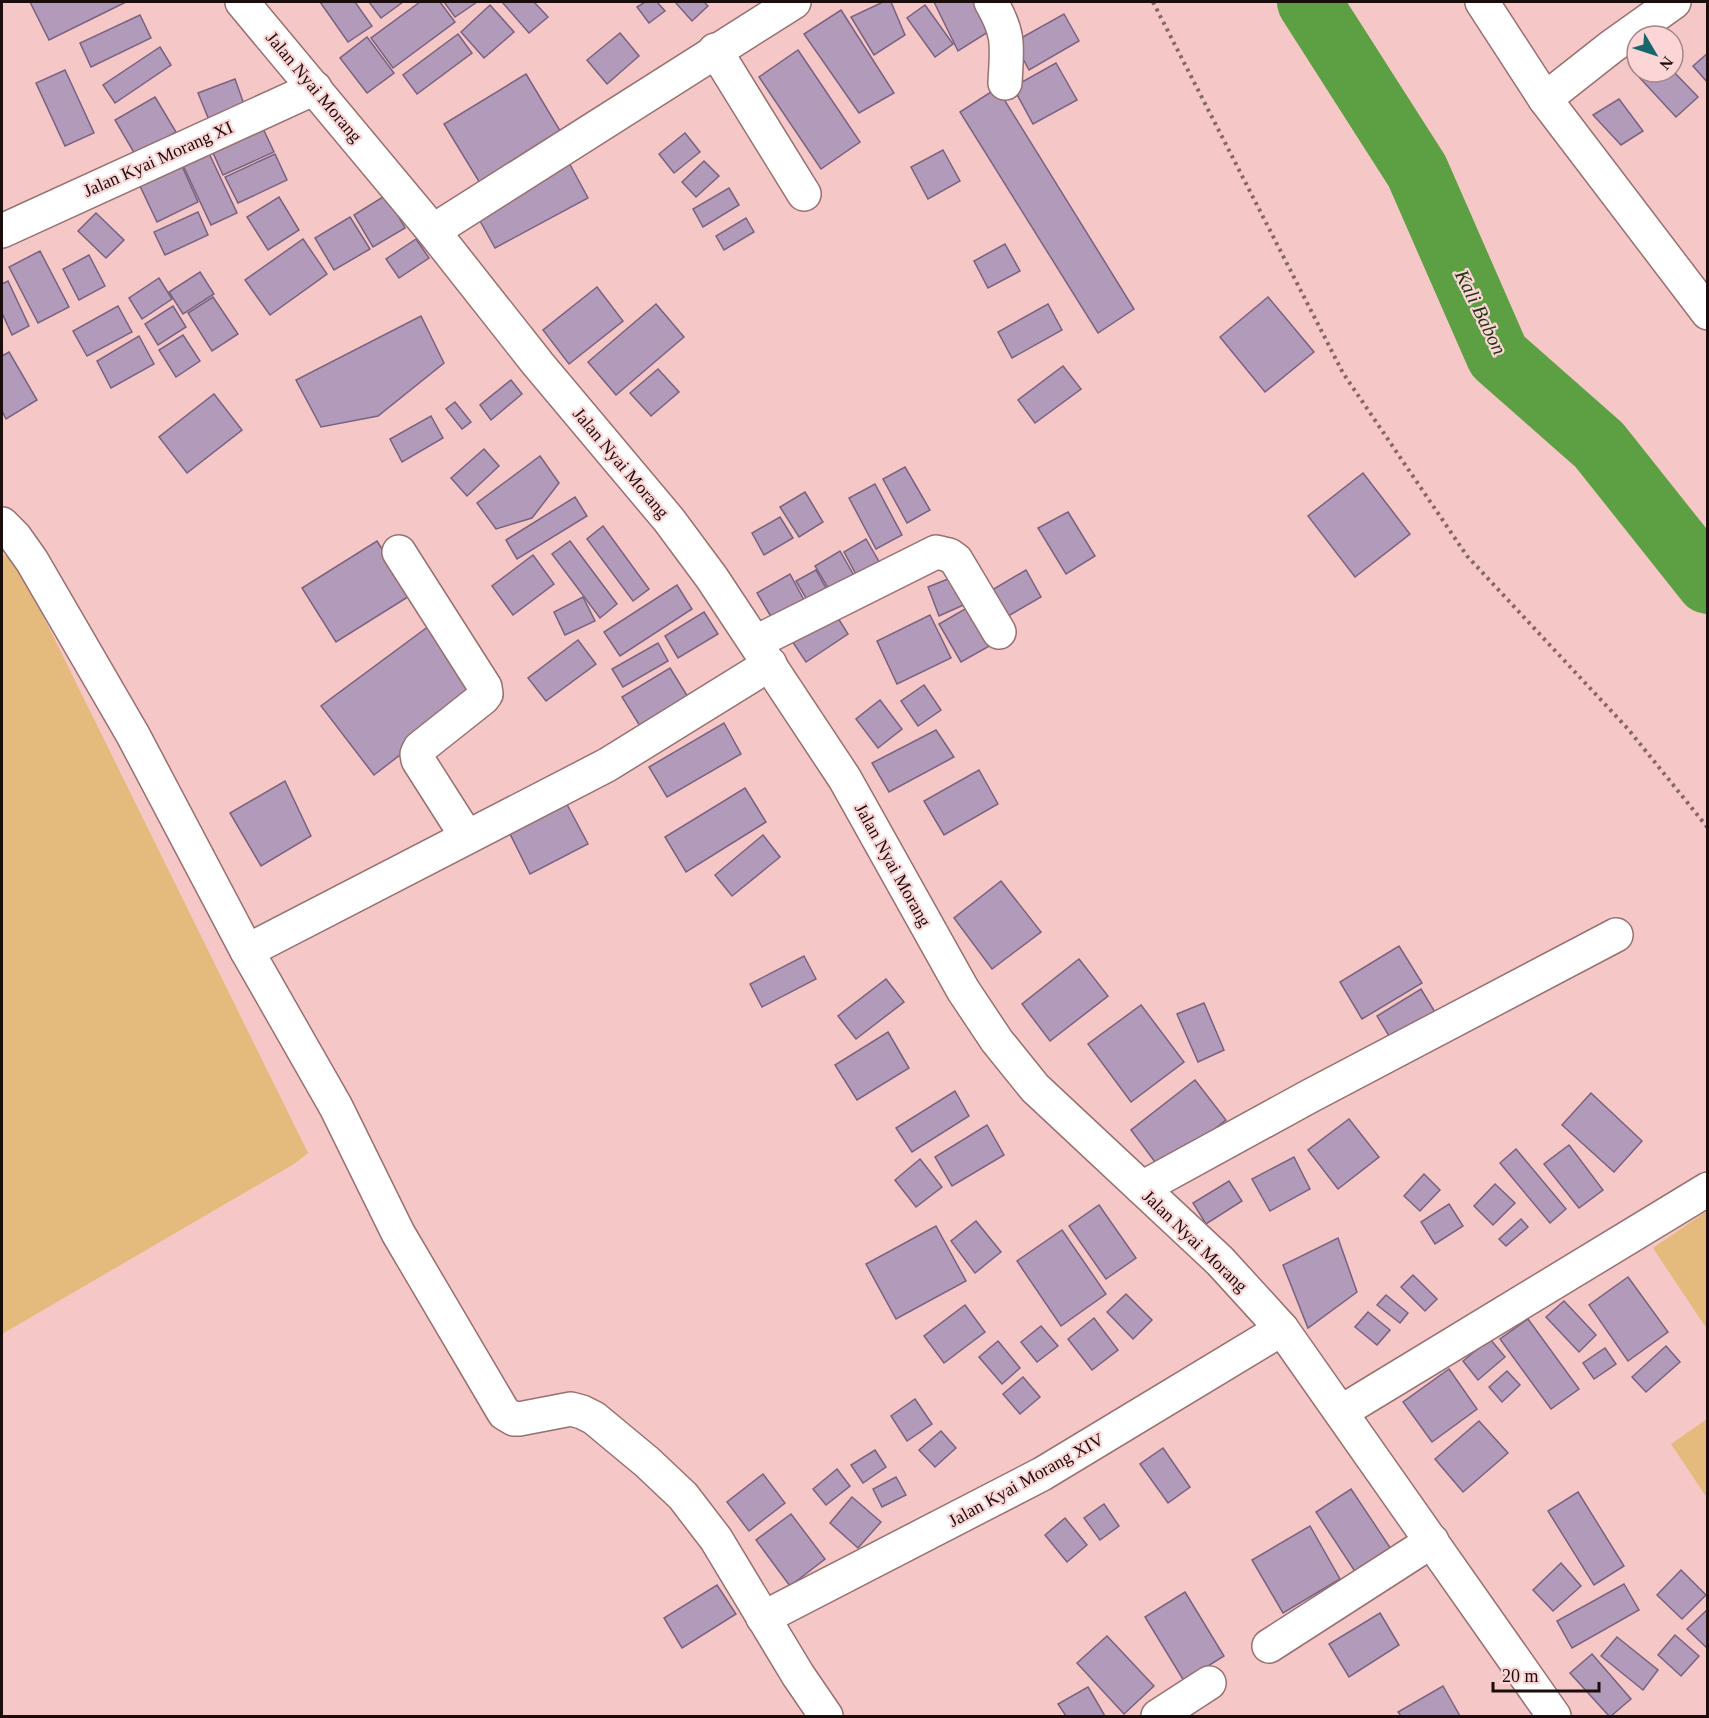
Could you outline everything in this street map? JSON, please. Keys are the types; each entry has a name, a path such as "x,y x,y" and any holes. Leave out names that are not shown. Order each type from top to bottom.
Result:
{"street":[{"name":"Jalan Nyai Morang","path":"242,2 433,231 538,364 669,520 712,578 845,779 963,990 997,1041 1035,1088 1220,1261 1281,1329 1554,1716"},
{"path":"991,2 1002,21 1007,37 1005,82"},
{"path":"1482,2 1545,99 1707,313"},
{"path":"1545,99 1611,47 1674,2"},
{"path":"433,231 788,3"},
{"path":"715,50 804,194"},
{"name":"Jalan Kyai Morang XI","path":"2,231 315,88"},
{"path":"2,524 15,537 32,561 127,725 247,951 336,1107 398,1233 504,1413 519,1419 571,1409 582,1412 594,1418 683,1496 716,1539 798,1675 826,1716"},
{"path":"399,552 485,687 486,694 483,698 420,748 417,754 418,760 467,837"},
{"path":"247,951 608,765 763,653 936,552 949,555 956,560 999,632"},
{"path":"1142,1188 1310,1096 1616,935"},
{"path":"1341,1412 1707,1189"},
{"name":"Jalan Kyai Morang XIV","path":"763,1618 1042,1474 1281,1329"},
{"path":"1269,1646 1432,1541"},
{"path":"1158,1716 1209,1683"}],"path":[{"path":"1153,2 1343,373 1467,556 1628,729 1707,828"}],"shaded area":[{"path":"2,554 18,565 308,1153 294,1164 2,1334"},
{"path":"1707,1211 1707,1329 1653,1248"},
{"path":"1707,1419 1707,1498 1671,1444"}],"building":[{"path":"30,2 126,2 49,40"},
{"path":"320,2 355,2 372,26 348,42"},
{"path":"369,2 403,2 381,18"},
{"path":"420,2 440,2 455,22 393,68 371,38"},
{"path":"444,2 477,2 455,17"},
{"path":"502,2 534,2 548,17 529,33"},
{"path":"645,2 657,2 665,11 649,23 637,7"},
{"path":"675,2 704,2 708,6 692,21"},
{"path":"883,2 891,2 905,35 874,55 851,17"},
{"path":"934,2 983,2 996,27 958,51"},
{"path":"490,5 514,32 484,58 461,32"},
{"path":"925,5 953,44 935,57 907,18"},
{"path":"841,10 894,93 859,113 804,34"},
{"path":"1064,14 1079,41 1029,70 1014,42"},
{"path":"140,15 151,38 91,67 80,43"},
{"path":"620,33 639,56 607,84 587,60"},
{"path":"458,34 472,53 417,94 403,75"},
{"path":"367,37 394,73 367,93 340,58"},
{"path":"160,47 171,65 115,103 103,85"},
{"path":"798,50 860,142 821,169 759,77"},
{"path":"1708,53 1708,83 1693,66"},
{"path":"1056,63 1077,100 1033,124 1013,87"},
{"path":"65,70 94,133 65,146 36,83"},
{"path":"526,74 565,139 483,188 444,124"},
{"path":"235,79 245,107 209,120 198,93"},
{"path":"1685,83 1698,97 1676,117 1645,84"},
{"path":"997,88 1134,309 1098,333 960,112"},
{"path":"155,97 176,132 136,156 115,120"},
{"path":"1619,99 1643,131 1621,145 1593,115"},
{"path":"259,120 274,152 223,175 209,144"},
{"path":"685,133 700,152 674,173 659,154"},
{"path":"207,149 237,213 211,225 181,161"},
{"path":"943,150 960,181 928,199 911,167"},
{"path":"275,154 287,180 238,203 225,177"},
{"path":"567,159 588,198 495,248 474,210"},
{"path":"704,161 719,176 696,197 682,182"},
{"path":"182,166 198,202 157,222 140,186"},
{"path":"729,188 739,205 703,227 693,209"},
{"path":"386,195 405,228 373,247 354,215"},
{"path":"279,197 299,230 268,250 247,217"},
{"path":"198,212 208,235 165,255 154,232"},
{"path":"96,213 124,240 106,258 78,231"},
{"path":"350,217 370,249 334,270 315,238"},
{"path":"746,218 754,232 724,250 716,236"},
{"path":"303,239 327,274 270,315 245,280"},
{"path":"416,239 429,258 399,278 386,259"},
{"path":"1005,244 1020,271 988,288 974,261"},
{"path":"40,251 69,307 38,323 9,267"},
{"path":"89,255 105,286 79,300 63,269"},
{"path":"200,272 214,294 183,314 169,292"},
{"path":"159,278 172,299 142,319 129,298"},
{"path":"8,281 29,326 12,335 2,313 2,284"},
{"path":"597,287 623,321 569,364 543,330"},
{"path":"213,297 238,334 212,351 188,313"},
{"path":"1268,297 1314,352 1265,392 1220,337"},
{"path":"656,304 684,337 616,395 588,362"},
{"path":"1048,304 1062,330 1012,358 998,332"},
{"path":"118,306 132,332 87,356 73,331"},
{"path":"173,306 186,327 158,345 145,324"},
{"path":"421,316 444,363 378,416 321,427 296,380"},
{"path":"183,335 200,361 176,377 159,350"},
{"path":"139,336 154,364 111,388 97,361"},
{"path":"9,352 37,400 6,419 2,411 2,356"},
{"path":"1063,366 1081,389 1035,423 1018,400"},
{"path":"658,369 679,392 651,416 630,393"},
{"path":"511,380 522,394 491,420 480,405"},
{"path":"214,394 242,430 187,473 159,437"},
{"path":"455,402 471,422 462,429 446,409"},
{"path":"431,416 443,438 402,462 390,439"},
{"path":"484,449 499,466 467,496 451,478"},
{"path":"540,456 559,483 532,518 496,529 477,503"},
{"path":"905,467 930,510 907,523 883,479"},
{"path":"1363,473 1410,534 1355,577 1308,516"},
{"path":"875,484 902,535 876,549 849,498"},
{"path":"805,492 823,522 799,537 780,507"},
{"path":"575,497 587,516 517,559 506,540"},
{"path":"1068,512 1095,556 1066,574 1038,528"},
{"path":"780,517 793,538 764,555 752,533"},
{"path":"603,526 649,589 633,601 587,539"},
{"path":"866,539 881,565 858,578 844,552"},
{"path":"377,541 411,595 336,642 302,588"},
{"path":"570,541 617,604 600,618 552,554"},
{"path":"840,551 856,579 831,593 815,566"},
{"path":"533,555 554,584 513,615 492,586"},
{"path":"816,570 828,592 809,603 796,581"},
{"path":"1026,570 1041,597 1003,619 987,593"},
{"path":"790,574 805,602 773,620 757,593"},
{"path":"958,575 970,602 939,616 928,587"},
{"path":"677,585 692,609 620,656 604,632"},
{"path":"583,597 595,621 565,635 554,612"},
{"path":"972,605 993,644 961,662 939,624"},
{"path":"833,610 848,634 806,662 790,638"},
{"path":"704,612 718,634 678,658 665,636"},
{"path":"930,615 951,658 897,684 877,641"},
{"path":"433,623 483,691 374,775 321,706"},
{"path":"578,640 596,664 546,701 528,678"},
{"path":"658,643 668,661 623,687 612,669"},
{"path":"670,668 688,697 640,726 622,697"},
{"path":"924,685 941,710 918,726 901,701"},
{"path":"880,700 902,729 878,748 856,719"},
{"path":"724,723 741,754 667,797 649,767"},
{"path":"936,730 954,757 889,792 872,763"},
{"path":"979,770 998,804 944,835 924,801"},
{"path":"285,781 311,836 261,866 230,813"},
{"path":"745,788 766,822 686,872 665,837"},
{"path":"563,797 588,844 530,874 507,828"},
{"path":"763,835 780,857 732,896 715,875"},
{"path":"1001,881 1041,932 992,969 954,918"},
{"path":"1399,946 1422,983 1362,1019 1340,982"},
{"path":"804,956 816,979 762,1007 750,984"},
{"path":"1079,959 1108,996 1050,1041 1022,1004"},
{"path":"886,979 904,1002 856,1039 838,1016"},
{"path":"1421,989 1441,1022 1397,1049 1377,1016"},
{"path":"1204,1003 1224,1050 1198,1062 1177,1014"},
{"path":"1141,1005 1184,1062 1131,1102 1088,1044"},
{"path":"888,1032 909,1068 857,1100 835,1065"},
{"path":"1195,1080 1226,1120 1161,1170 1131,1130"},
{"path":"955,1091 969,1116 912,1152 896,1128"},
{"path":"1591,1093 1642,1141 1614,1172 1562,1125"},
{"path":"1349,1119 1379,1157 1338,1189 1308,1150"},
{"path":"987,1125 1004,1155 952,1186 935,1157"},
{"path":"1569,1145 1603,1190 1579,1208 1544,1164"},
{"path":"1516,1149 1566,1209 1550,1223 1500,1163"},
{"path":"1294,1157 1310,1189 1270,1211 1252,1179"},
{"path":"920,1159 942,1187 916,1207 895,1180"},
{"path":"1424,1174 1440,1190 1420,1211 1404,1196"},
{"path":"1229,1181 1242,1201 1206,1224 1193,1203"},
{"path":"1495,1184 1515,1203 1493,1225 1474,1206"},
{"path":"1449,1204 1463,1226 1435,1244 1421,1222"},
{"path":"1099,1205 1136,1258 1106,1279 1069,1226"},
{"path":"1521,1219 1528,1227 1506,1246 1499,1239"},
{"path":"976,1221 1001,1252 975,1273 951,1241"},
{"path":"936,1226 966,1281 896,1319 866,1264"},
{"path":"1062,1230 1106,1294 1061,1326 1017,1261"},
{"path":"1338,1238 1357,1292 1308,1328 1283,1265"},
{"path":"1413,1275 1437,1299 1425,1311 1401,1287"},
{"path":"1628,1277 1668,1332 1628,1361 1589,1305"},
{"path":"1126,1294 1152,1320 1133,1339 1107,1312"},
{"path":"1386,1295 1408,1313 1400,1323 1377,1305"},
{"path":"1564,1301 1596,1335 1579,1352 1546,1317"},
{"path":"965,1305 985,1332 944,1363 924,1336"},
{"path":"1368,1312 1390,1330 1377,1345 1355,1327"},
{"path":"1094,1318 1118,1350 1092,1370 1068,1339"},
{"path":"1528,1319 1579,1389 1551,1409 1500,1339"},
{"path":"1041,1326 1058,1346 1037,1362 1021,1342"},
{"path":"1490,1339 1505,1357 1478,1380 1463,1361"},
{"path":"998,1341 1020,1368 1002,1384 979,1357"},
{"path":"1666,1346 1680,1362 1646,1392 1632,1377"},
{"path":"1605,1348 1616,1364 1594,1379 1583,1363"},
{"path":"1449,1369 1477,1409 1432,1442 1403,1402"},
{"path":"1507,1371 1520,1385 1502,1402 1489,1387"},
{"path":"1023,1377 1040,1397 1020,1414 1003,1394"},
{"path":"915,1399 932,1424 907,1441 891,1416"},
{"path":"1479,1421 1508,1453 1463,1492 1435,1459"},
{"path":"941,1431 956,1448 935,1467 919,1450"},
{"path":"1163,1448 1190,1487 1168,1503 1140,1464"},
{"path":"875,1450 886,1467 863,1483 851,1465"},
{"path":"837,1469 850,1486 826,1505 813,1489"},
{"path":"763,1474 785,1503 749,1531 727,1502"},
{"path":"896,1477 906,1495 882,1507 873,1489"},
{"path":"1351,1489 1391,1549 1356,1573 1316,1512"},
{"path":"1578,1492 1624,1566 1594,1585 1548,1511"},
{"path":"852,1497 881,1522 858,1548 830,1523"},
{"path":"1104,1504 1119,1526 1100,1540 1084,1518"},
{"path":"791,1514 825,1559 790,1586 756,1540"},
{"path":"1065,1518 1087,1545 1067,1562 1045,1535"},
{"path":"1310,1526 1340,1579 1283,1613 1252,1560"},
{"path":"1561,1563 1581,1586 1553,1611 1533,1590"},
{"path":"1681,1570 1706,1595 1682,1619 1657,1595"},
{"path":"1624,1584 1639,1610 1572,1648 1557,1621"},
{"path":"717,1585 736,1614 682,1648 664,1618"},
{"path":"1185,1592 1224,1656 1184,1681 1145,1617"},
{"path":"1708,1609 1708,1649 1687,1629"},
{"path":"1380,1613 1399,1645 1349,1677 1329,1644"},
{"path":"1675,1635 1699,1656 1681,1676 1658,1655"},
{"path":"1107,1636 1154,1686 1124,1714 1077,1663"},
{"path":"1617,1637 1658,1670 1643,1690 1601,1656"},
{"path":"1592,1654 1631,1699 1611,1716 1570,1673"},
{"path":"1443,1686 1460,1716 1401,1716 1398,1712"},
{"path":"1088,1687 1105,1716 1066,1716 1058,1704"}],"waterway":[{"name":"Kali Babon","path":"1309,2 1417,171 1498,356 1599,445 1708,582"}]}
